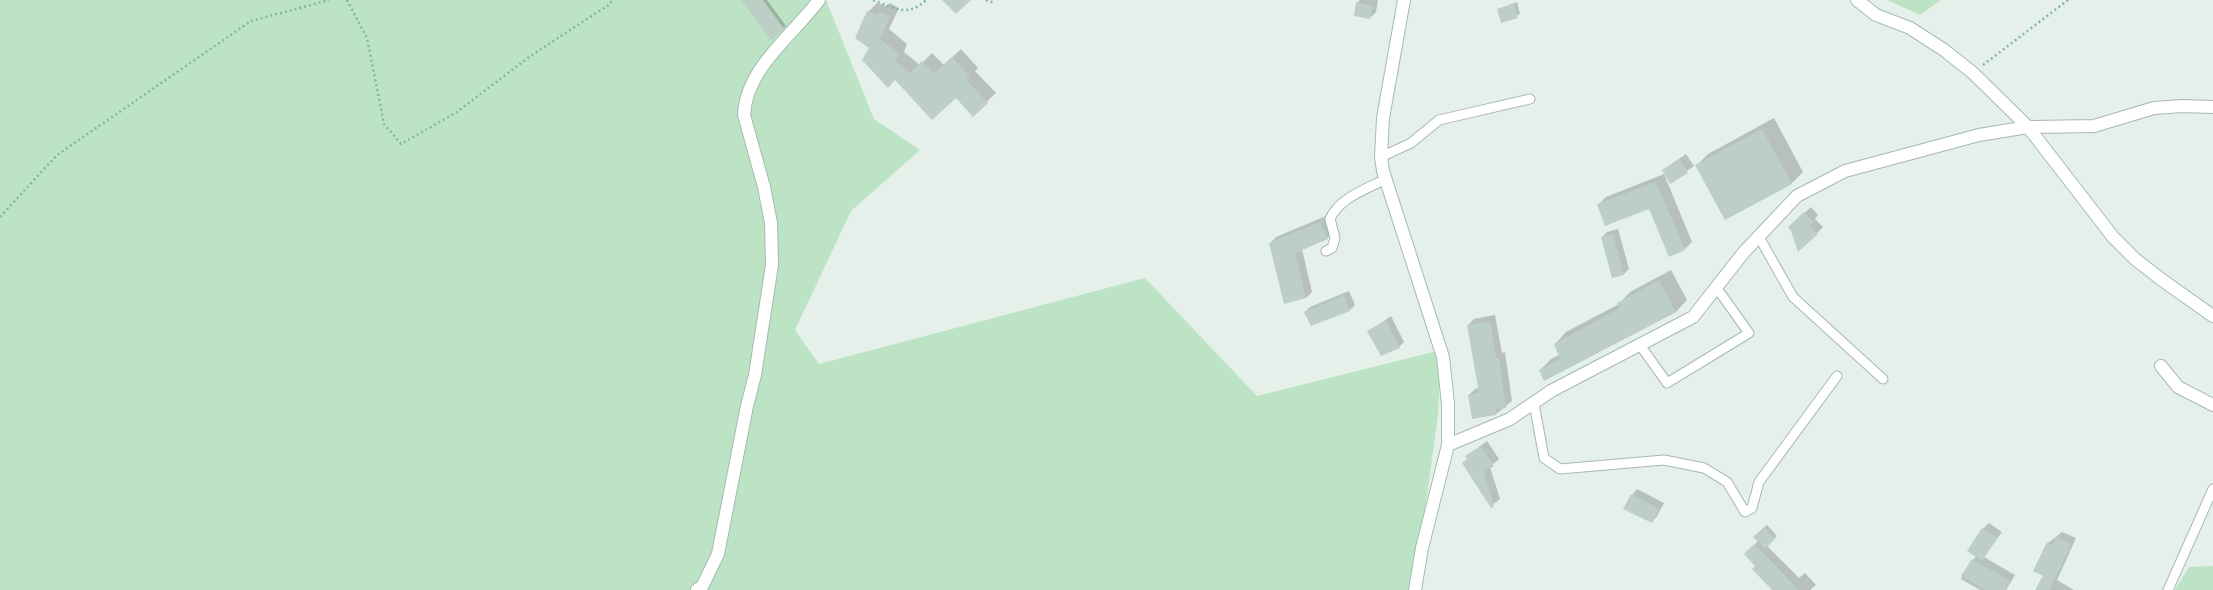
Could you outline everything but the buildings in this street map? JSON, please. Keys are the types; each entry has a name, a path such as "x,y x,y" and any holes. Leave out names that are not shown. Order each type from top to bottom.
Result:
{"street":[{"path":"697,590 702,587 718,554 747,406 756,375 772,265 771,223 764,187 744,115 744,102 761,68 804,20 819,0"},
{"path":"1404,0 1383,118 1381,157 1386,179 1443,357 1448,404 1448,445 1422,548 1415,590"},
{"path":"1857,0 1876,15 1910,28 1944,50 1973,73 2028,127 2113,237 2162,280 2213,316"},
{"path":"1448,445 1510,419 1550,391 1693,317 1716,287 1797,196 1845,171 1979,135 2028,127 2094,126 2154,108 2182,106 2213,107"},
{"path":"2161,366 2178,386 2213,405"}],"lane":[{"path":"1381,157 1411,143 1439,120 1530,99"},
{"path":"1326,251 1332,248 1335,238 1330,219 1334,210 1341,203 1386,179"},
{"path":"1759,237 1793,298 1883,379"},
{"path":"1640,345 1667,384 1750,333 1716,287"},
{"path":"1534,403 1544,458 1560,469 1664,460 1704,468 1727,482 1745,512 1752,508 1759,482 1837,376"},
{"path":"2168,590 2213,489"}],"path":[{"path":"0,217 57,155 251,21 329,0"},
{"path":"347,0 367,38 384,124 401,144 457,112 528,57 610,4 612,0"},
{"path":"873,0 901,11 918,8 926,0"},
{"path":"986,0 991,2 995,0"},
{"path":"1973,73 2068,0"}],"green space":[{"path":"0,0 826,0 874,119 920,150 851,211 795,330 819,364 1145,278 1257,396 1441,350 1438,415 1414,590 0,590"},
{"path":"1887,0 1941,0 1920,15"},
{"path":"2213,566 2213,590 2175,590 2189,567"}]}
